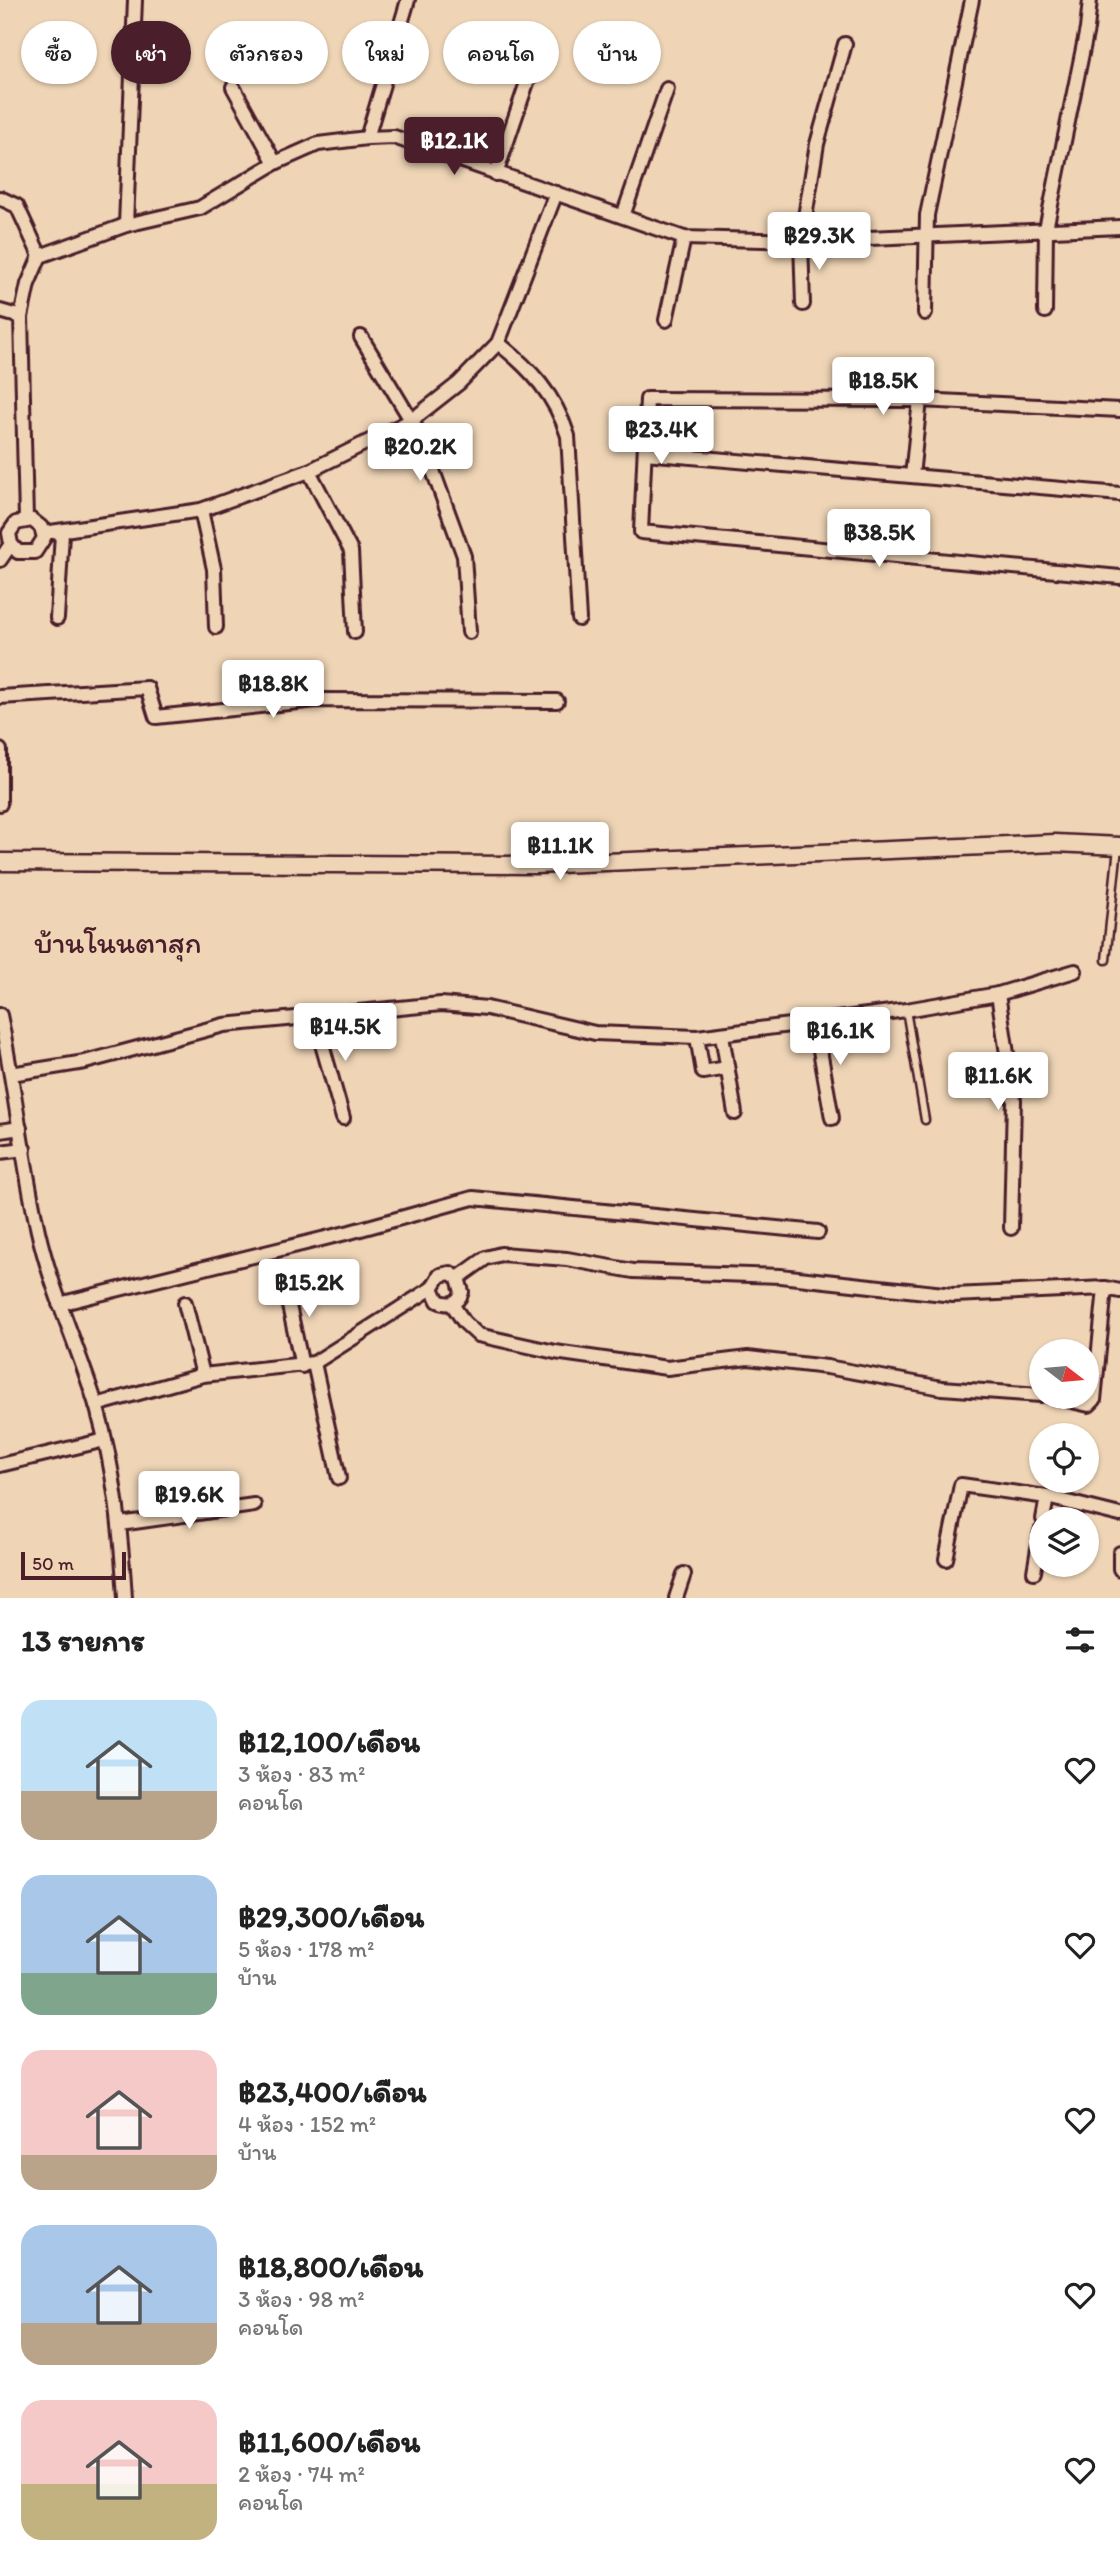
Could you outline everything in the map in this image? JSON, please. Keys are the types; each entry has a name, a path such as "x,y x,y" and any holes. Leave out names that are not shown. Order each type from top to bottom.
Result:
{"street":[{"path":"126,225 135,0"},
{"path":"367,138 408,0"},
{"path":"925,313 927,215 972,0"},
{"path":"1045,312 1046,229 1087,29 1090,0"},
{"path":"803,304 801,241 817,144 845,44"},
{"path":"496,174 526,84"},
{"path":"233,87 275,163"},
{"path":"623,216 667,89"},
{"path":"40,256 126,225 200,208 275,163 318,144 394,137 684,238 801,241 1120,227"},
{"path":"44,533 62,533 201,510 309,471 412,420 459,383 498,343 556,193"},
{"path":"0,198 17,206 40,256 29,284 21,317 26,519"},
{"path":"666,320 684,238"},
{"path":"0,311 21,317"},
{"path":"361,337 420,435 464,556 469,632"},
{"path":"498,343 529,367 545,387 560,412 568,436 579,618"},
{"path":"1120,410 920,400 647,399 641,531 1120,577"},
{"path":"912,476 920,400"},
{"path":"645,453 1120,494"},
{"path":"309,471 351,551 355,632"},
{"path":"201,510 214,569 216,627"},
{"path":"0,560 11,544 12,527 26,519 37,522 44,533 40,548 30,554 18,552 11,544"},
{"path":"57,618 62,533"},
{"path":"0,697 147,688 156,717 317,700 557,701"},
{"path":"0,750 0,804"},
{"path":"0,862 535,865 1055,843 1119,846"},
{"path":"11,1074 85,1062 224,1025 442,1004 487,1007 595,1033 697,1037 722,1035 906,1010 998,994 1075,971"},
{"path":"998,994 1014,1100 1012,1228"},
{"path":"0,1015 38,1231 59,1304 96,1405 105,1440 120,1524 125,1598"},
{"path":"314,1016 343,1118"},
{"path":"815,1022 832,1118"},
{"path":"722,1035 735,1113"},
{"path":"697,1037 704,1072 727,1068"},
{"path":"0,1131 20,1128"},
{"path":"0,1152 24,1149"},
{"path":"59,1304 349,1233 473,1198 818,1231"},
{"path":"458,1278 486,1258 517,1254 633,1271 780,1276 953,1295 1105,1288 1120,1291"},
{"path":"96,1405 203,1375 308,1364 432,1288 440,1275 450,1273 458,1278 463,1292 453,1304"},
{"path":"283,1278 339,1478"},
{"path":"432,1288 438,1301 453,1304 464,1322 478,1335 555,1352 667,1368 748,1358 827,1367 942,1388 1029,1394"},
{"path":"1099,1349 1105,1288"},
{"path":"185,1303 203,1375"},
{"path":"0,1465 105,1440"},
{"path":"946,1559 961,1485 1047,1497 1120,1515"},
{"path":"1045,1507 1047,1497"},
{"path":"120,1524 254,1505"},
{"path":"1120,1553 1120,1569"},
{"path":"676,1598 684,1574"}],"lane":[{"path":"1106,960 1119,846"},
{"path":"906,1010 925,1120"}],"district":[{"name":"บ้านโนนตาสุก","path":"118,942"}]}
